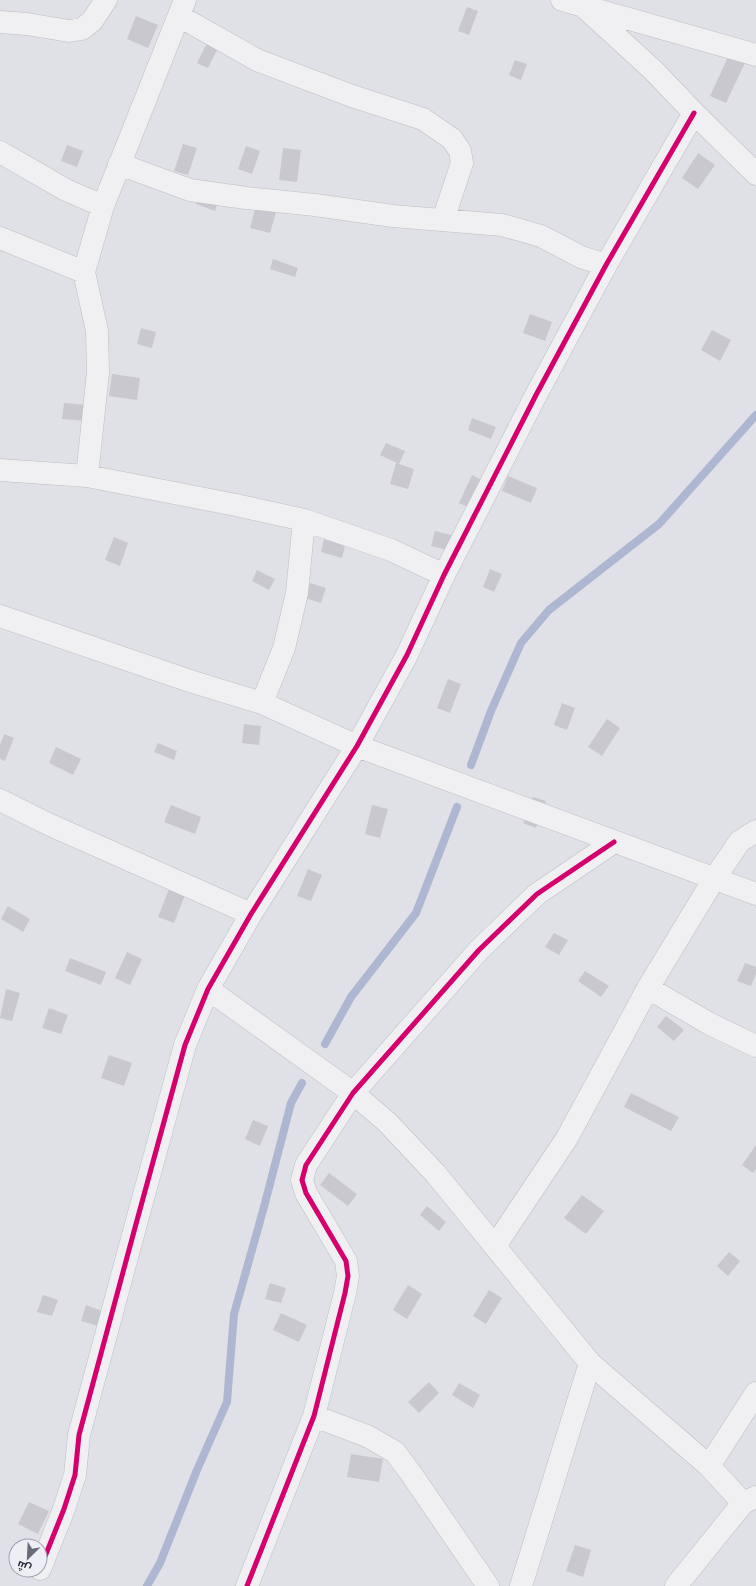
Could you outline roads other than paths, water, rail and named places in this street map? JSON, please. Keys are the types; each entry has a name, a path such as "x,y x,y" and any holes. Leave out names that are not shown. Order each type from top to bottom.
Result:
{"street":[{"path":"0,22 27,24 69,31 82,29 92,20 106,0"},
{"path":"562,0 583,3 756,55"},
{"path":"583,3 654,71 756,174"},
{"path":"87,476 98,372 97,331 84,272 103,206 182,8 257,60 352,96 423,119 452,139 460,151 462,163 443,220"},
{"path":"48,1550 64,1509 75,1475 79,1435 185,1045 208,989 251,914 357,746 407,655 444,575 536,395 606,265 694,113"},
{"path":"0,152 66,190 103,206"},
{"path":"119,164 190,190 393,216 502,225 541,236 581,257 606,265"},
{"path":"0,238 84,272"},
{"path":"0,470 87,476 304,520 391,550 444,575"},
{"path":"262,703 284,648 296,600 304,520"},
{"path":"0,616 190,682 262,703 357,746 756,894"},
{"path":"0,800 48,824 251,914"},
{"path":"495,1246 567,1138 648,988 714,879 740,841 756,831"},
{"path":"247,1586 314,1416 348,1276 346,1261 306,1193 302,1180 306,1165 353,1093 479,950 537,894 614,842"},
{"path":"648,988 710,1024 756,1046"},
{"path":"208,989 353,1093 387,1122 435,1174 590,1363 749,1500 676,1586"},
{"path":"521,1586 590,1363"},
{"path":"709,1466 756,1393"},
{"path":"314,1416 367,1436 395,1452 412,1474 488,1586"}],"waterway":[{"path":"471,765 491,711 521,643 549,610 659,524 756,415"},
{"path":"325,1044 351,997 416,913 457,807"},
{"path":"147,1586 160,1563 197,1470 227,1402 234,1314 291,1103 302,1083"}]}
